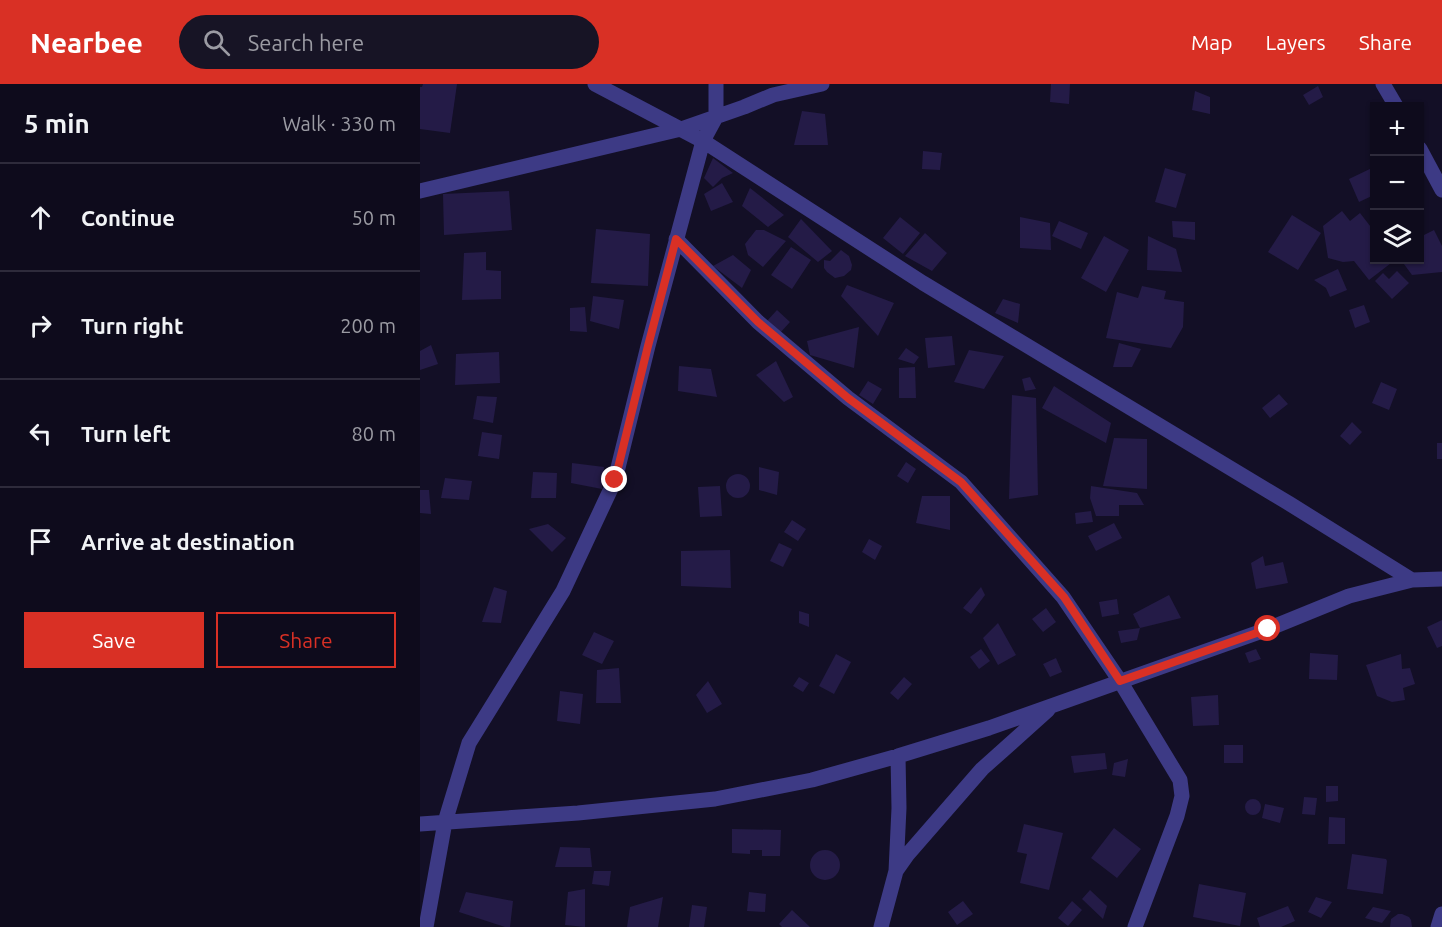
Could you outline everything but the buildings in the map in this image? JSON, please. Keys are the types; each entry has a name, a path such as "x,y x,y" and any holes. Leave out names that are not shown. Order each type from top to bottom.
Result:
{"street":[{"path":"595,84 703,141 923,283 1412,580"},
{"path":"426,927 445,822 469,743 563,591 615,480 703,141 716,117 716,84"},
{"path":"420,191 681,129 773,95 822,84"},
{"path":"1383,84 1394,102"},
{"path":"1423,156 1442,190"},
{"path":"676,239 767,329 848,398 961,482 1064,597 1120,681 1180,780 1182,796 1177,816 1135,927"},
{"path":"420,824 578,813 715,799 812,780 989,728 1268,629 1348,596 1412,580 1442,579"},
{"path":"897,871 908,854 982,769 1054,704"},
{"path":"881,927 897,871 898,756"},
{"path":"1438,927 1442,914"}],"route":[{"path":"615,480 676,239 758,322 848,398 961,482 1064,597 1120,681 1268,629"}]}
